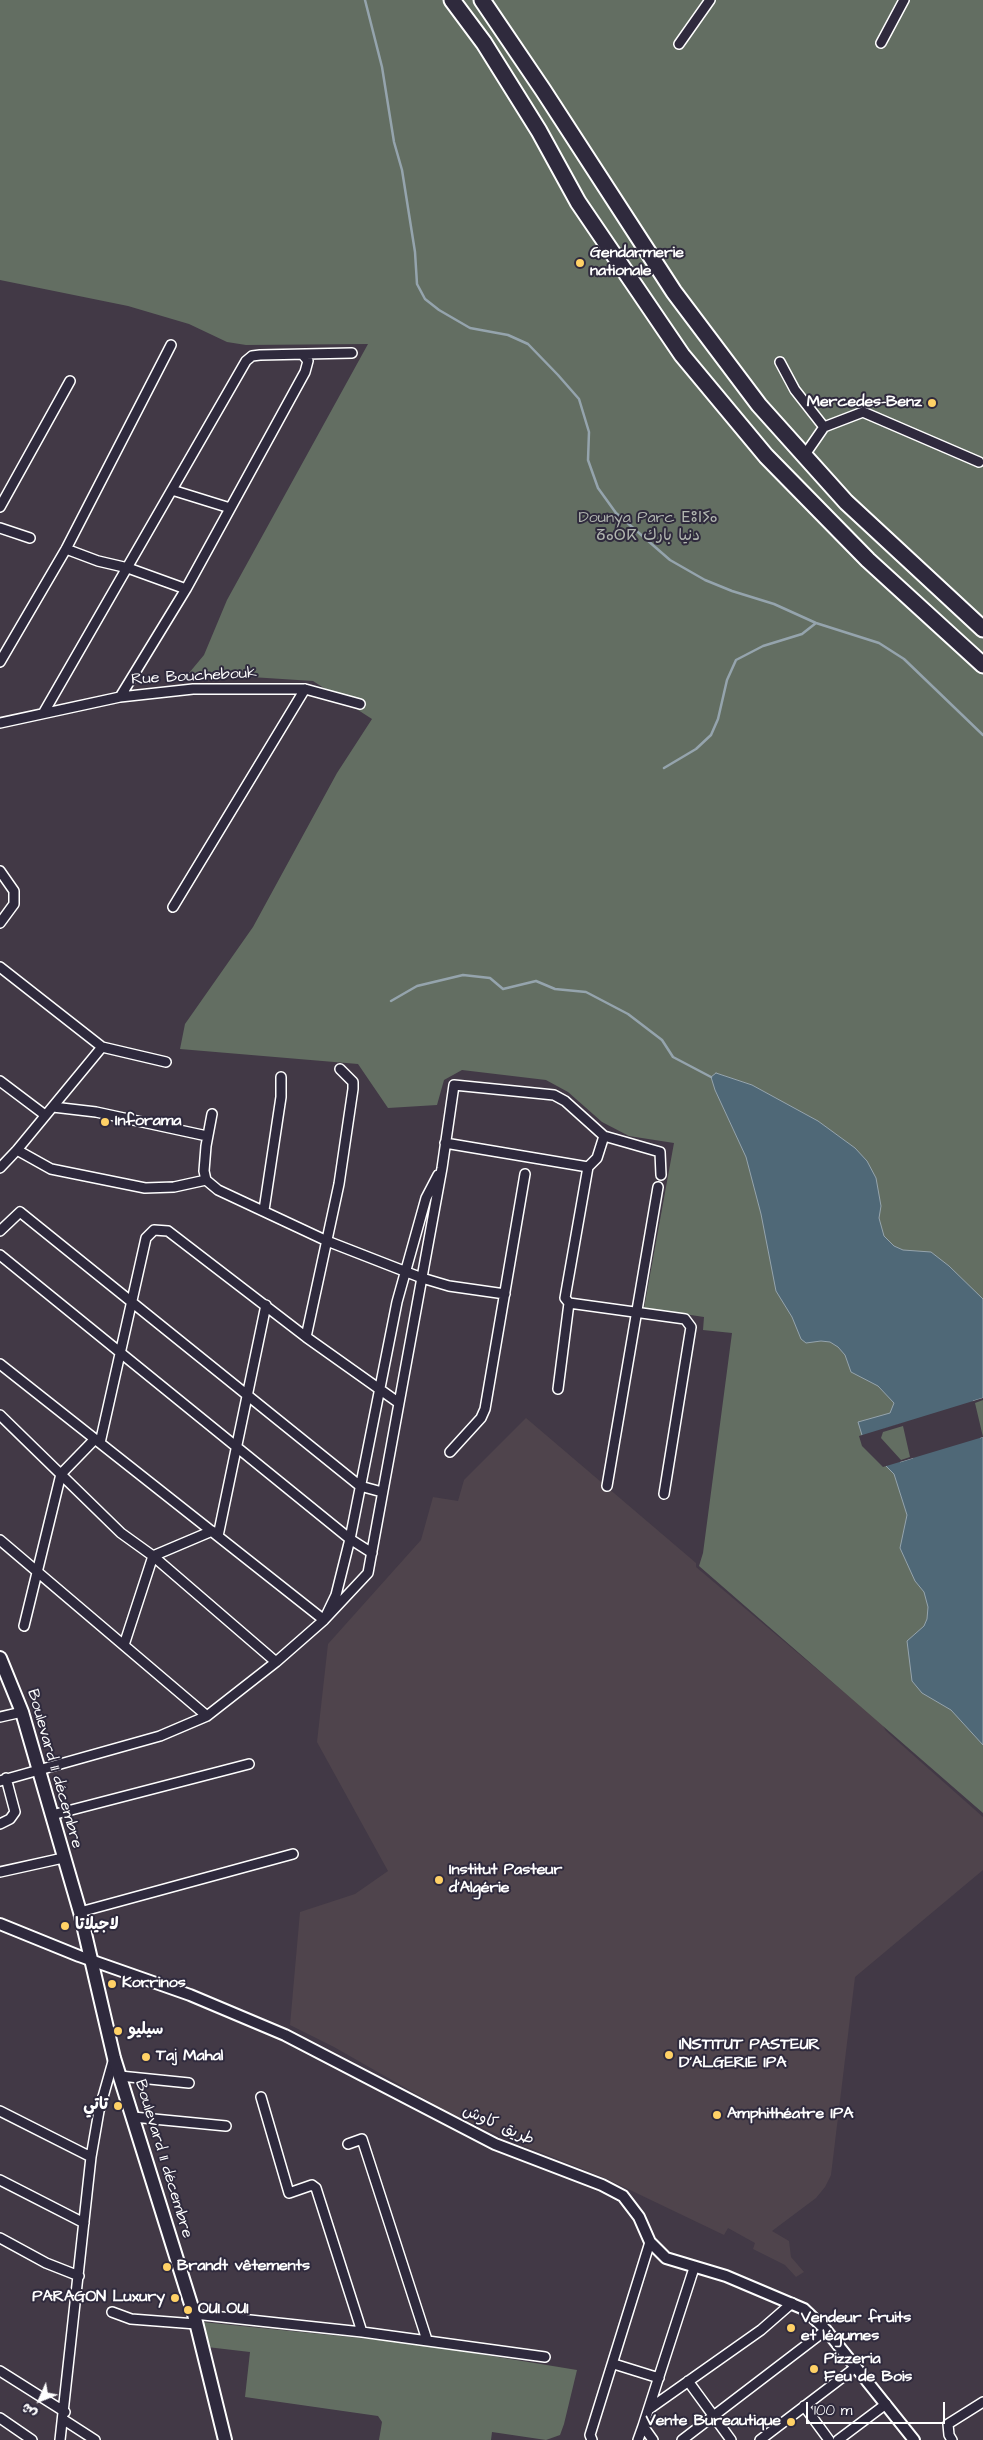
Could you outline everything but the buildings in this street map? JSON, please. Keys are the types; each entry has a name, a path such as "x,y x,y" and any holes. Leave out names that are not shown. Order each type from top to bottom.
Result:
{"highway":[{"path":"452,0 489,51 589,218 682,355 772,463 868,560 983,665"},
{"path":"482,0 544,90 674,292 758,405 846,502 983,628"}],"main road":[{"name":"Boulevard 11 décembre","path":"0,1658 22,1712 80,1912 114,2058 195,2319 225,2440"}],"street":[{"path":"678,44 710,0"},
{"path":"881,43 904,0"},
{"path":"0,662 66,548 171,345"},
{"path":"44,712 246,361 252,356 260,355 352,353"},
{"path":"120,697 186,589 306,372 308,361 303,355"},
{"path":"780,362 795,390 824,427"},
{"path":"0,507 70,381"},
{"path":"804,456 824,427 863,412 979,462"},
{"path":"172,490 230,508"},
{"path":"0,528 30,538"},
{"path":"66,548 98,561 128,568 186,589"},
{"name":"Rue Bouchebouk","path":"0,723 120,697 193,689 305,689 360,704"},
{"path":"172,908 305,689"},
{"path":"0,871 14,891 14,904 0,923"},
{"path":"0,967 102,1047 166,1062"},
{"path":"0,1168 102,1047"},
{"path":"306,1337 339,1184 353,1089 353,1082 340,1069"},
{"path":"264,1210 281,1097 281,1077"},
{"path":"0,1080 45,1115"},
{"path":"0,1824 10,1820 15,1812 3,1779 24,1772 39,1771 160,1736 207,1716 276,1662 324,1620 368,1573 442,1168 453,1088 457,1084 554,1095 564,1101 604,1136 660,1152 661,1175"},
{"path":"53,1107 96,1112 207,1136"},
{"path":"206,1180 207,1136 212,1114"},
{"path":"604,1136 597,1158 588,1167 565,1298 569,1303 685,1319 691,1327 664,1494"},
{"path":"445,1143 588,1167"},
{"path":"17,1150 51,1169 145,1188 174,1186 206,1180"},
{"path":"324,1620 336,1595 350,1539 397,1302 426,1198 442,1168"},
{"path":"450,1452 481,1418 486,1409 525,1174"},
{"path":"206,1180 218,1190 327,1241 406,1270 422,1278 449,1286 505,1294"},
{"path":"607,1486 658,1187"},
{"path":"0,1231 20,1212 360,1486 382,1492"},
{"path":"24,1626 61,1474 97,1441 122,1353 146,1238 154,1230 168,1232 306,1337 399,1403"},
{"path":"0,1255 238,1446 350,1539 372,1553"},
{"path":"558,1389 569,1303"},
{"path":"215,1534 238,1446 266,1305"},
{"path":"0,1364 324,1620"},
{"path":"0,1415 121,1533 153,1556 276,1662"},
{"path":"153,1556 215,1534"},
{"path":"0,1540 207,1716"},
{"path":"124,1645 153,1556"},
{"path":"0,1717 22,1712"},
{"path":"52,1815 249,1764"},
{"path":"80,1912 293,1854"},
{"path":"0,1872 63,1858"},
{"name":"طريق كاوش","path":"0,1924 92,1961 190,1995 286,2035 496,2144 602,2185 623,2196 639,2217 650,2242 666,2258 694,2268 726,2276 804,2309 826,2330 914,2440"},
{"path":"60,2440 91,2157 99,2111 114,2058"},
{"path":"120,2076 189,2083"},
{"path":"261,2097 289,2194 312,2185 316,2188 362,2332"},
{"path":"0,2111 91,2157"},
{"path":"133,2117 226,2126"},
{"path":"348,2144 362,2139 427,2340"},
{"path":"0,2180 84,2223"},
{"path":"0,2238 46,2263 79,2276"},
{"path":"592,2440 590,2435 614,2364 650,2242"},
{"path":"638,2440 694,2268"},
{"path":"649,2409 761,2330 792,2303"},
{"path":"112,2312 131,2319 195,2319 362,2332 545,2357"},
{"path":"682,2440 826,2330"},
{"path":"614,2364 659,2378"},
{"path":"760,2440 856,2367"},
{"path":"0,2372 95,2440"},
{"path":"688,2381 731,2440"},
{"path":"952,2440 949,2435 948,2424 983,2402"},
{"path":"838,2440 886,2404"},
{"path":"804,2406 829,2440"},
{"path":"0,2418 32,2440"},
{"path":"643,2426 653,2440"}],"shaded area":[{"name":"Institut Pasteur d'Algérie","path":"526,1418 696,1563 696,1567 882,1724 886,1731 983,1817 983,1870 855,1977 831,2175 825,2187 816,2198 772,2231 789,2241 791,2257 804,2272 796,2277 785,2265 753,2249 755,2243 728,2228 724,2235 605,2178 505,2138 446,2111 334,2047 290,2025 300,1912 355,1894 388,1871 317,1742 328,1644 421,1540 433,1497 458,1501 464,1480"}],"green space":[{"name":"Dounya Parc ⴹⵓⵏⵢⴰ ⵒⴰⵔⴽ دنيا بارك","path":"0,0 983,0 983,1813 699,1566 703,1553 732,1333 703,1330 704,1317 644,1308 674,1143 629,1136 602,1122 568,1092 546,1080 462,1070 444,1080 437,1105 388,1108 358,1064 180,1049 185,1024 253,927 337,773 372,719 313,681 189,673 204,655 227,600 368,344 246,345 227,342 189,324 128,306 0,280"},
{"path":"202,2322 419,2344 577,2370 560,2435 546,2440 492,2432 491,2440 379,2440 382,2422 378,2416 245,2397 250,2352 207,2347"}],"water":[{"path":"716,1073 752,1085 818,1121 855,1148 867,1161 876,1178 881,1206 879,1218 884,1236 894,1246 903,1250 931,1252 949,1266 983,1299 983,1398 973,1401 980,1438 983,1437 983,1745 951,1710 922,1693 912,1681 907,1641 924,1626 928,1607 924,1592 915,1581 900,1548 907,1515 894,1474 865,1445 858,1422 890,1413 894,1403 878,1386 851,1372 845,1355 838,1347 830,1342 806,1343 801,1339 792,1317 776,1291 761,1214 746,1157 715,1090 711,1077","holes":["905,1423 913,1458 900,1462 879,1438 882,1430"]}],"pier":[{"path":"983,1398 983,1400 975,1403 983,1437 883,1467 862,1446 859,1436","holes":["903,1426 910,1457 901,1460 881,1438 883,1432"]}],"waterway":[{"path":"365,0 382,67 394,142 402,170 415,252 417,284 425,299 439,310 470,328 508,335 528,344 558,375 579,399 589,432 588,460 598,488 616,513 670,560 705,580 732,591 774,604 816,623 879,643 904,659 983,735"},
{"path":"664,768 696,749 711,735 718,719 727,680 736,660 763,646 802,634 816,623"},
{"path":"391,1001 417,986 463,975 490,978 503,989 536,981 555,989 586,992 628,1014 662,1040 673,1057 711,1077"}],"place":[{"name":"Gendarmerie nationale","path":"580,263"},
{"name":"Mercedes-Benz","path":"932,403"},
{"name":"Inforama","path":"105,1122"},
{"name":"Institut Pasteur d'Algérie","path":"439,1880"},
{"name":"لاجيلاتا","path":"65,1926"},
{"name":"Korrinos","path":"112,1984"},
{"name":"سيليو","path":"118,2031"},
{"name":"INSTITUT PASTEUR D'ALGERIE IPA","path":"669,2055"},
{"name":"Taj Mahal","path":"146,2057"},
{"name":"تاتي","path":"118,2106"},
{"name":"Amphithéatre IPA","path":"717,2115"},
{"name":"Brandt vêtements","path":"167,2267"},
{"name":"PARAGON Luxury","path":"175,2298"},
{"name":"OUI OUI","path":"188,2310"},
{"name":"Vendeur fruits et légumes","path":"791,2328"},
{"name":"Pizzeria Feu de Bois","path":"814,2369"},
{"name":"Vente Bureautique","path":"791,2422"}]}
